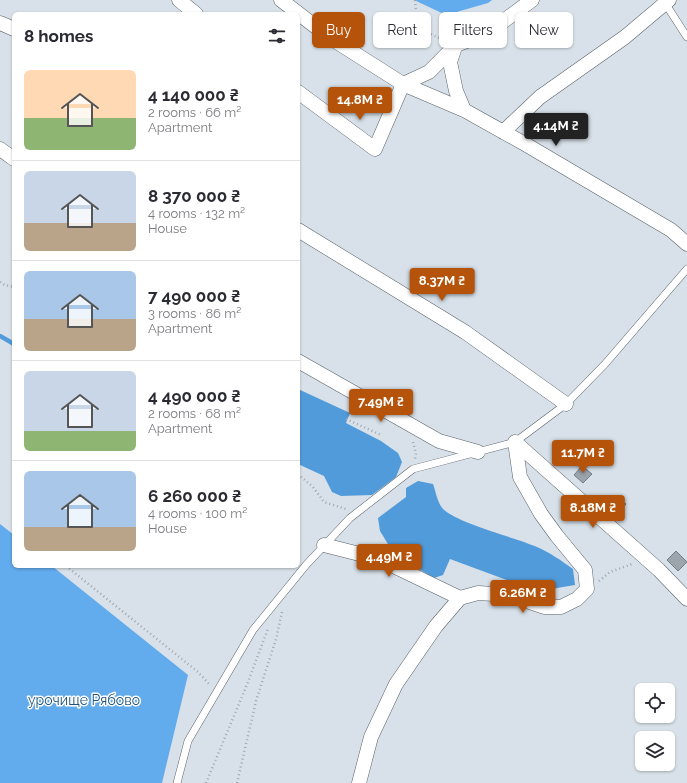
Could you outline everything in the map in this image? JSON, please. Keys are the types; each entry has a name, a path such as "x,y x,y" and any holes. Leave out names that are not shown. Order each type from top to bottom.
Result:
{"street":[{"path":"179,0 194,12"},
{"path":"281,0 297,12"},
{"path":"507,18 532,0"},
{"path":"503,132 540,97 625,38 667,2"},
{"path":"300,15 329,37 404,84 464,110 503,132 670,230 687,244"},
{"path":"0,22 12,28"},
{"path":"300,93 375,149 404,84 429,72 453,48"},
{"path":"455,48 450,62 456,91 464,110"},
{"path":"0,149 12,158"},
{"path":"300,231 464,332 566,404"},
{"path":"300,362 439,440 478,452"},
{"path":"514,442 646,558 687,599"},
{"path":"359,783 371,737 396,684 436,626 460,598 478,593 509,595 544,607 561,607 577,599 587,589 585,570 556,536 541,514 520,477 514,442"},
{"path":"324,545 379,559 460,598"}],"lane":[{"path":"667,2 687,37"},
{"path":"177,783 188,742 216,691 253,630 306,565 355,513 413,469 514,442 566,404 605,364 687,270"}],"path":[{"path":"414,0 417,20 427,33 439,38"},
{"path":"0,282 4,285 12,287"},
{"path":"346,420 381,435"},
{"path":"300,476 313,487 324,502 348,509 355,513"},
{"path":"587,589 610,572 646,558"},
{"path":"68,568 198,672 216,691"},
{"path":"237,783 256,701 276,639 281,611 277,615"},
{"path":"206,783 270,626"}],"green space":[{"path":"414,0 492,0 488,3 456,12 440,12"},
{"name":"урочище Рябово","path":"0,524 12,533 12,568 54,568 188,675 162,783 0,783"}],"shaded area":[{"path":"300,390 350,413 346,423 381,441 398,453 402,462 396,477 372,495 341,496 332,492 324,476 300,465"},
{"path":"418,481 433,484 441,506 451,515 474,525 537,547 560,560 573,569 575,585 551,589 523,586 450,559 443,575 434,578 394,554 380,531 378,518 406,497 406,488"}],"building":[{"path":"582,466 592,474 583,483 574,475"},
{"path":"617,495 626,504 618,513 609,504"},
{"path":"676,551 687,562 678,571 667,560"}],"waterway":[{"path":"0,336 12,343"}]}
